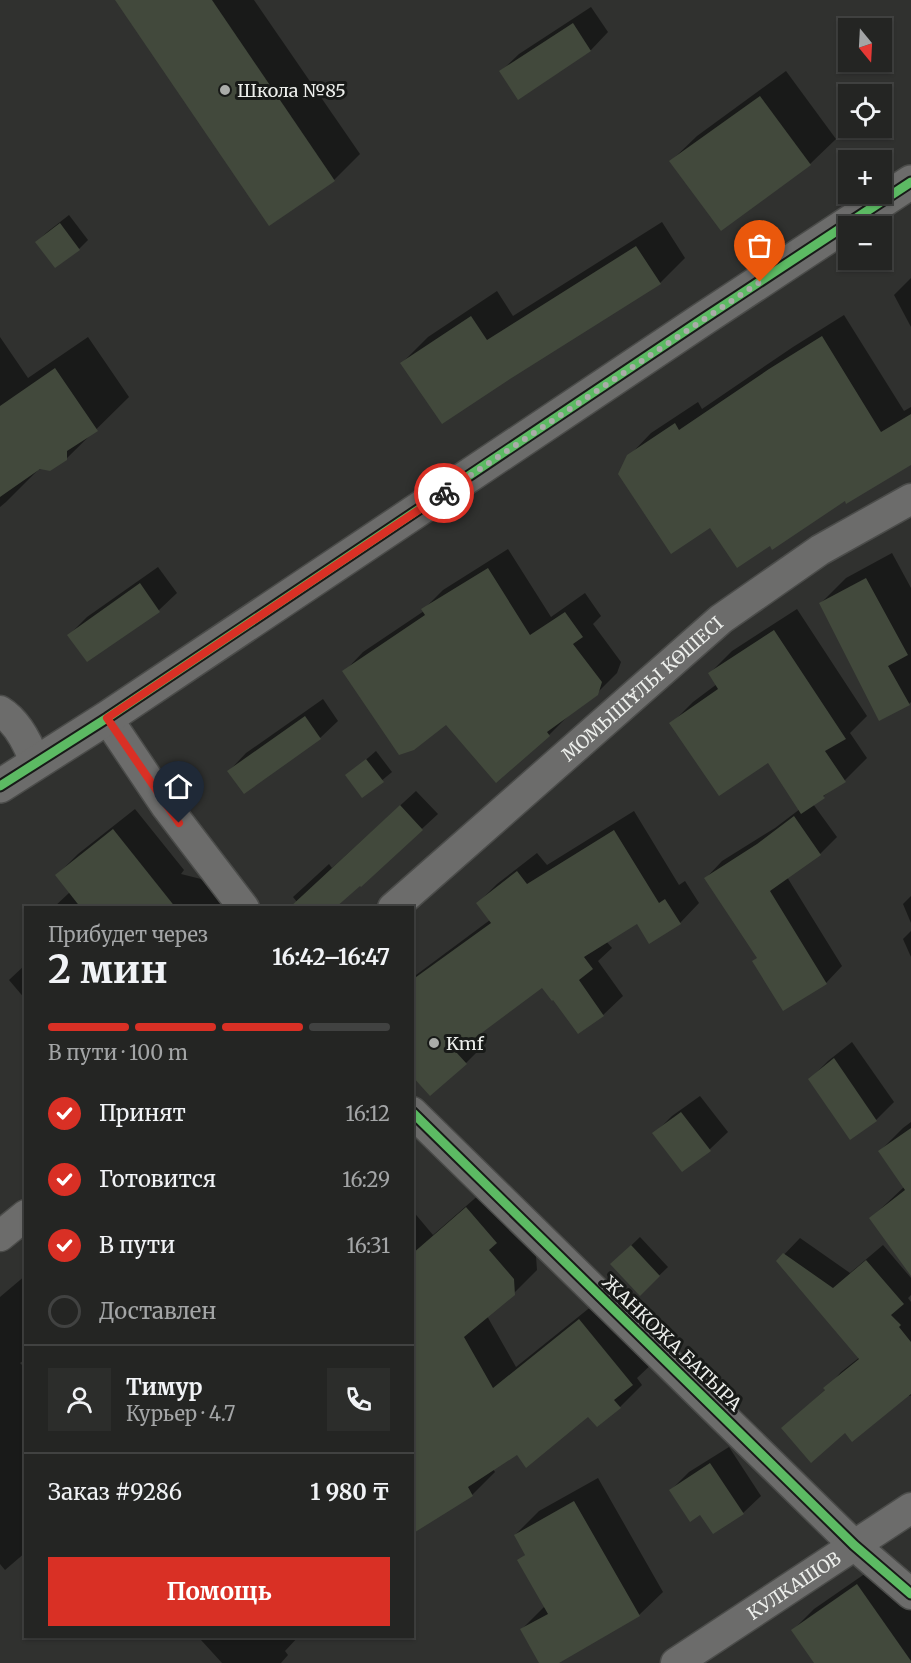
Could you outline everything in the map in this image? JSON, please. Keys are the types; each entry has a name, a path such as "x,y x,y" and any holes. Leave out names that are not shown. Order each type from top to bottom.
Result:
{"street":[{"path":"0,786 107,718 911,182"},
{"name":"МОМЫШҰЛЫ КӨШЕСІ","path":"395,906 721,619 820,550 911,499"},
{"path":"0,711 16,726 28,744 35,762"},
{"path":"107,718 166,806 242,906"},
{"name":"ЖАНКОЖА БАТЫРА","path":"414,1114 855,1545 911,1594"},
{"path":"0,1236 24,1217"},
{"name":"КУЛКАШОВ","path":"676,1663 911,1508"}],"building":[{"name":"Школа №85","path":"115,0 212,0 335,181 269,226"},
{"path":"573,23 591,51 518,100 499,71"},
{"path":"760,96 811,165 721,231 669,161"},
{"path":"60,223 80,250 55,268 35,242"},
{"path":"636,246 661,284 442,424 400,363 471,316 487,340"},
{"path":"822,336 881,432 911,414 911,465 846,504 845,501 772,550 770,546 737,568 710,528 671,554 618,474 627,455 675,423 679,430"},
{"path":"55,368 98,431 67,451 67,460 50,471 40,469 0,497 0,406"},
{"path":"488,568 530,635 565,612 583,637 573,644 602,682 598,695 547,732 550,736 496,783 446,725 414,750 399,755 342,671 425,615 421,609"},
{"path":"866,578 908,655 888,666 910,705 879,721 819,603"},
{"path":"140,583 160,612 87,662 67,635"},
{"path":"774,630 846,739 825,751 846,782 823,796 825,798 801,814 768,763 719,796 669,723 718,689 708,673"},
{"path":"305,716 321,739 244,794 227,771"},
{"path":"366,759 384,782 362,798 345,775"},
{"path":"400,805 423,830 337,906 291,906"},
{"path":"794,816 821,855 770,891 827,984 783,1011 752,961 757,958 704,878 757,844"},
{"path":"113,829 174,906 79,906 55,875"},
{"path":"614,830 659,903 665,899 681,924 649,944 637,924 584,957 593,969 579,980 604,1016 578,1034 542,988 456,1052 467,1064 430,1096 414,1078 414,979 491,923 476,903 517,871 527,884"},
{"path":"834,1058 877,1121 850,1140 808,1079"},
{"path":"681,1112 711,1151 682,1172 652,1133"},
{"path":"911,1128 911,1276 869,1218 905,1190 878,1151"},
{"path":"466,1207 497,1243 489,1250 514,1279 515,1295 464,1337 493,1388 579,1319 633,1385 614,1400 621,1408 597,1427 588,1417 526,1468 517,1455 468,1487 473,1496 414,1533 414,1252"},
{"path":"631,1245 660,1276 640,1296 610,1264"},
{"path":"783,1253 833,1288 866,1260 904,1304 891,1315 901,1325 899,1327 911,1342 911,1394 852,1442 845,1433 811,1463 781,1428 825,1390 823,1388 859,1359 776,1261"},
{"path":"710,1463 744,1514 713,1534 700,1515 690,1522 669,1490"},
{"path":"574,1501 640,1616 559,1663 539,1663 520,1629 548,1614 517,1560 525,1555 514,1535"},
{"path":"857,1584 911,1663 814,1663 791,1630"}],"cycle path":[{"path":"0,786 107,718 911,182"},
{"path":"414,1114 854,1545 911,1594"}],"way so far":[{"path":"444,493 760,282"}],"place":[{"name":"Школа №85","path":"225,90"},
{"name":"Kmf","path":"434,1043"}],"route":[{"path":"179,823 107,718 444,493"}]}
